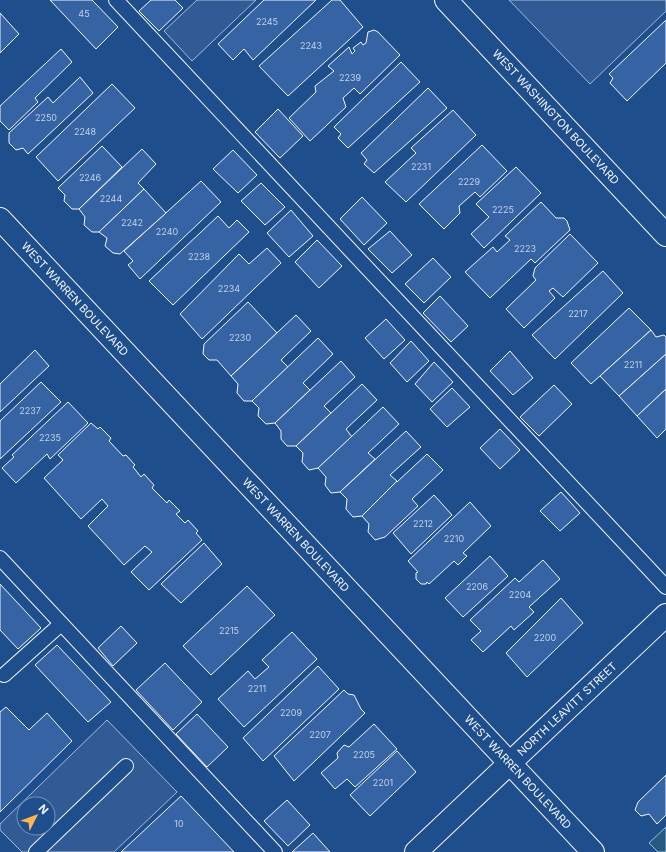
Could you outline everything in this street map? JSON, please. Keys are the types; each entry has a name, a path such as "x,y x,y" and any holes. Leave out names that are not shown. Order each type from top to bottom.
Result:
{"street":[{"name":"WEST WASHINGTON BOULEVARD","path":"446,0 666,235"},
{"name":"WEST WARREN BOULEVARD","path":"0,219 593,852"},
{"name":"NORTH LEAVITT STREET","path":"416,852 666,615"}],"lane":[{"path":"116,0 666,587"},
{"path":"0,558 274,852"},
{"path":"4,675 61,624"},
{"path":"36,852 126,766"}],"shaded area":[{"path":"197,0 256,0 192,61 164,31"},
{"path":"509,0 666,0 666,11 590,84"},
{"path":"107,720 177,792 114,852 22,852 0,830 0,824 16,808 16,836 56,836 56,796 29,796"},
{"path":"666,827 666,852 658,852 649,843"}],"building":[{"path":"50,0 92,0 118,27 96,49"},
{"path":"151,0 175,0 183,8 159,31 139,11"},
{"path":"264,0 316,0 253,60 244,49 233,60 218,44"},
{"path":"332,0 340,0 363,27 288,96 259,66"},
{"path":"0,13 19,34 0,53"},
{"path":"666,20 666,63 627,101 610,83 613,78 609,74"},
{"path":"374,30 378,32 400,55 360,94 354,88 343,98 346,107 310,141 289,118 316,92 315,86 334,71 328,66 349,47 352,54 355,51 353,48 361,42 363,45 366,43 368,32"},
{"path":"61,49 72,62 35,98 38,102 9,130 0,121 0,106"},
{"path":"401,62 420,82 348,148 338,138 341,134 334,127"},
{"path":"80,77 93,93 28,154 23,148 16,150 9,143 9,133 48,97 53,103"},
{"path":"112,84 135,108 58,181 36,157"},
{"path":"428,88 447,108 374,173 364,164 367,160 361,153"},
{"path":"278,109 303,136 280,158 255,132"},
{"path":"453,110 476,135 406,202 385,182 416,153 411,148"},
{"path":"482,145 507,171 480,197 475,192 459,206 460,213 444,229 419,204"},
{"path":"102,146 122,167 79,209 72,209 64,201 65,195 58,188"},
{"path":"142,149 156,164 138,183 144,189 99,232 92,232 84,225 85,217 79,209"},
{"path":"233,150 257,175 238,193 213,169"},
{"path":"516,167 541,193 484,248 471,234 489,217 476,204"},
{"path":"201,181 221,202 140,279 128,265 133,261 124,251"},
{"path":"261,183 285,207 265,225 241,201"},
{"path":"144,189 166,213 120,254 113,253 105,246 107,238 99,232"},
{"path":"362,197 387,223 364,245 340,219"},
{"path":"541,202 556,218 564,218 567,221 570,230 535,263 531,259 490,298 465,272 493,247 497,252 510,240 505,236"},
{"path":"291,210 313,236 289,257 267,233"},
{"path":"218,216 229,228 237,220 249,232 173,305 149,281"},
{"path":"390,231 412,255 392,273 368,249"},
{"path":"570,234 598,263 563,297 553,288 549,291 555,298 524,328 506,309 536,280 533,276 535,268"},
{"path":"317,240 342,266 319,288 295,262"},
{"path":"267,248 281,263 202,339 180,314 239,254 249,264"},
{"path":"433,258 451,277 424,303 405,284"},
{"path":"603,271 623,293 555,359 532,335"},
{"path":"440,296 468,326 451,342 423,313"},
{"path":"248,302 277,333 231,376 217,360 209,360 203,354 204,344"},
{"path":"629,308 651,330 591,384 571,363"},
{"path":"296,315 311,331 281,360 288,367 252,401 244,401 237,393 238,384 231,376"},
{"path":"386,319 405,340 384,359 365,338"},
{"path":"651,330 656,337 664,335 666,337 666,354 619,396 600,376"},
{"path":"318,338 333,354 303,383 310,390 275,423 266,424 258,416 259,408 252,401"},
{"path":"411,341 429,361 407,382 390,363"},
{"path":"35,350 49,366 0,412 0,384"},
{"path":"510,351 533,378 513,395 490,371"},
{"path":"666,354 666,389 637,416 619,396"},
{"path":"341,361 355,377 324,406 331,413 296,446 287,446 281,439 281,431 275,423"},
{"path":"434,362 453,382 432,402 415,384"},
{"path":"41,382 61,402 0,459 0,421"},
{"path":"362,384 377,400 346,429 352,437 318,468 309,470 302,462 303,453 296,446"},
{"path":"554,385 572,404 539,436 520,417"},
{"path":"452,388 470,407 447,427 430,409"},
{"path":"666,389 666,429 657,438 637,416"},
{"path":"68,402 88,423 50,459 47,454 16,483 2,468 14,457 12,455"},
{"path":"383,407 399,424 368,453 375,459 340,492 331,493 325,485 326,477 318,468"},
{"path":"91,423 98,429 100,427 111,438 109,441 123,456 126,455 135,465 133,467 141,477 144,474 154,485 152,488 167,503 169,500 180,511 176,514 185,523 188,520 198,531 196,533 202,540 149,590 131,572 152,552 145,546 124,565 88,526 108,506 102,499 81,519 44,478 63,460 58,455"},
{"path":"500,429 520,450 500,469 480,448"},
{"path":"406,431 421,447 390,475 397,481 362,516 353,517 346,509 347,499 340,492"},
{"path":"427,454 443,470 412,499 418,506 385,537 375,540 368,532 369,524 362,516"},
{"path":"561,492 580,513 560,531 540,511"},
{"path":"434,495 452,515 411,554 393,533"},
{"path":"470,502 491,526 463,553 467,556 458,565 454,561 429,584 427,582 426,584 421,584 416,579 416,573 418,572 408,561"},
{"path":"204,543 222,564 181,603 161,584"},
{"path":"490,556 508,576 463,617 445,598"},
{"path":"543,560 560,579 529,607 534,612 514,630 511,626 483,652 471,640 481,631 470,620 515,578 519,582"},
{"path":"0,584 41,628 18,649 0,630"},
{"path":"247,586 275,615 211,675 183,646"},
{"path":"561,598 583,623 527,677 506,653"},
{"path":"121,626 137,643 113,666 98,648"},
{"path":"292,632 317,659 244,727 218,699 248,671 255,679 269,667 262,660"},
{"path":"57,645 111,702 88,722 35,665"},
{"path":"165,663 202,702 173,730 136,690"},
{"path":"318,666 339,689 263,761 243,738"},
{"path":"344,690 348,694 354,695 361,709 365,713 294,781 274,756"},
{"path":"6,707 29,730 47,713 72,741 0,812 0,712"},
{"path":"197,714 228,747 207,767 176,734"},
{"path":"374,724 397,749 355,787 347,779 335,789 321,773 338,758 337,753 344,745 349,747"},
{"path":"397,751 416,772 370,816 350,795"},
{"path":"666,775 666,815 657,824 649,814 641,816 635,810 638,802"},
{"path":"181,796 234,852 121,852"},
{"path":"287,800 310,825 288,846 264,821"},
{"path":"313,833 330,852 292,852"}]}
